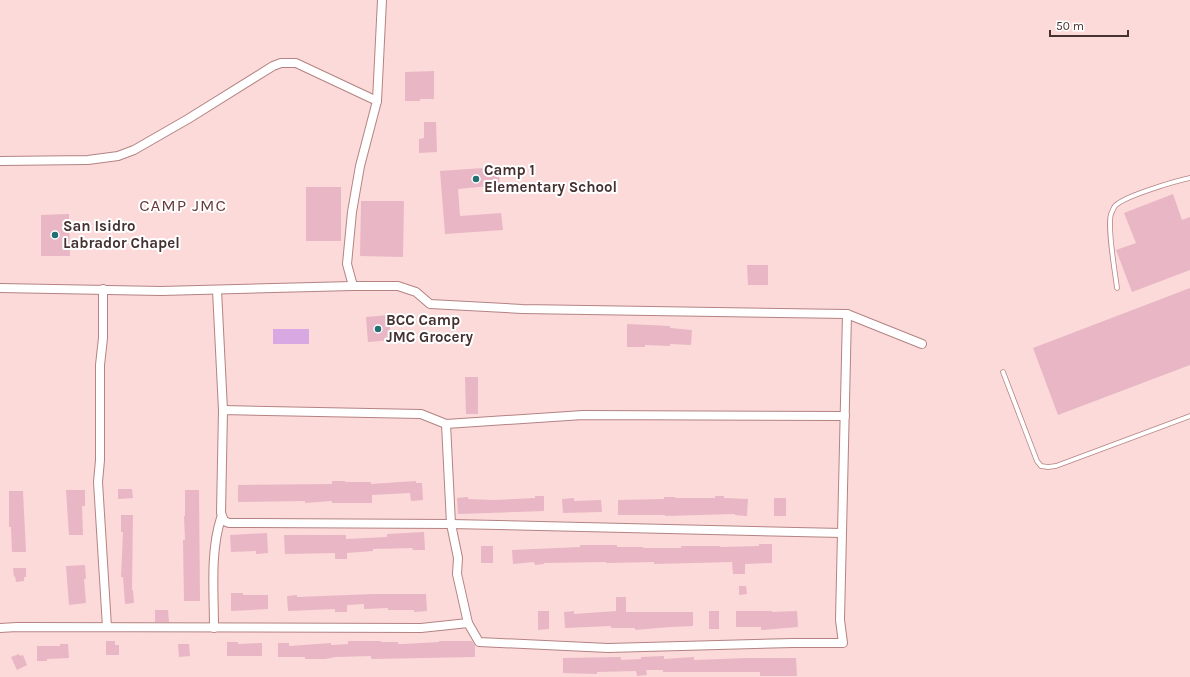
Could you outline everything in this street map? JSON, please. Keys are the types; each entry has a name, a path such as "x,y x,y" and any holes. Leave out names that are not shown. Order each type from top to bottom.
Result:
{"street":[{"path":"353,286 348,264 352,212 360,166 377,100 382,0"},
{"path":"0,161 88,160 118,156 134,150 188,119 273,66 281,63 296,63 377,100"},
{"path":"0,288 161,291 398,286 416,292 430,304 499,308 847,314 922,344"},
{"path":"102,290 103,338 100,365 100,460 98,482 107,627"},
{"path":"218,290 223,410 220,513 224,521 229,523 451,524 842,533"},
{"path":"446,424 451,524 458,558 457,574 468,623 479,642 608,648 843,643 840,620 847,314"},
{"path":"223,410 421,414 446,424 583,415 845,416"},
{"path":"214,628 215,550 218,528 222,518"},
{"path":"0,628 421,628 468,623"}],"lane":[{"path":"1117,288 1110,225 1111,214 1115,206 1128,199 1167,184 1190,178"},
{"path":"1003,372 1037,461 1041,466 1056,466 1190,416"}],"shaded area":[{"path":"273,329 309,329 309,344 273,344"}],"building":[{"path":"434,71 434,99 405,101 405,72"},
{"path":"424,122 436,122 437,152 419,153 419,139 424,138"},
{"path":"498,167 500,185 458,189 460,216 501,213 503,230 445,234 440,171"},
{"path":"306,187 341,187 341,241 306,241"},
{"path":"1173,194 1182,220 1190,217 1190,270 1132,292 1116,250 1136,243 1124,213"},
{"path":"361,201 404,201 403,257 360,256"},
{"name":"San Isidro Labrador Chapel","path":"69,214 70,256 41,256 41,215"},
{"path":"747,265 768,265 768,285 748,285"},
{"path":"1190,288 1190,365 1058,415 1033,348"},
{"name":"BCC Camp JMC Grocery","path":"389,315 391,340 368,342 366,317"},
{"path":"627,324 670,326 670,328 692,330 691,345 670,344 670,346 645,345 645,347 627,347"},
{"path":"465,377 478,377 478,414 466,414"},
{"path":"332,481 371,482 371,484 416,481 416,483 422,483 423,500 411,501 410,493 372,495 372,503 332,503 332,501 305,503 305,501 238,502 238,485 332,484"},
{"path":"118,489 132,489 133,498 118,499"},
{"path":"66,490 85,490 85,506 82,506 83,535 69,535"},
{"path":"185,490 199,490 200,601 184,601 183,540 185,540"},
{"path":"9,491 23,491 26,552 12,552 11,527 9,527"},
{"path":"535,496 544,496 544,511 458,514 457,498 468,497 468,499 493,500 535,498"},
{"path":"715,496 748,499 747,516 735,514 665,516 618,515 618,500 664,499 664,497 715,498"},
{"path":"574,498 574,501 601,500 602,512 563,513 562,499"},
{"path":"774,498 786,498 786,516 774,516"},
{"path":"121,515 133,515 132,590 134,603 125,604 123,577 121,577 123,532 121,532"},
{"path":"424,532 425,550 413,550 412,548 373,549 373,551 347,553 347,559 335,559 335,553 285,554 284,535 346,535 346,539 387,537 387,534"},
{"path":"267,533 268,553 256,554 256,551 231,552 230,535"},
{"path":"759,544 772,544 772,563 745,564 745,574 733,574 732,562 654,564 654,562 606,562 544,563 535,565 534,562 513,564 512,550 580,547 580,545 681,548 681,546 759,546"},
{"path":"481,546 493,546 493,563 481,563"},
{"path":"85,565 86,579 84,579 86,603 69,605 66,566"},
{"path":"13,568 26,568 26,577 24,577 24,581 16,582"},
{"path":"739,586 746,586 747,594 739,595"},
{"path":"231,593 243,593 243,595 268,595 268,609 231,611"},
{"path":"374,594 426,594 427,611 414,612 414,610 388,610 388,608 364,609 364,604 347,605 347,612 335,612 335,609 288,611 287,596 297,595 297,597"},
{"path":"616,597 626,597 626,612 693,612 693,626 635,630 635,628 611,628 611,626 565,628 564,612 574,611 574,614 616,611"},
{"path":"155,610 168,610 169,622 155,622"},
{"path":"538,611 549,611 549,629 538,630"},
{"path":"709,611 719,611 719,629 709,629"},
{"path":"736,611 797,611 798,627 761,630 761,627 736,627"},
{"path":"106,641 115,641 115,645 119,645 119,655 106,655"},
{"path":"348,641 381,641 398,642 398,644 404,644 439,641 472,641 475,646 475,657 371,659 371,656 305,659 305,657 278,657 278,643 289,643 289,646 331,643 331,645 348,644"},
{"path":"227,642 238,642 238,644 262,643 262,656 227,656"},
{"path":"60,644 68,644 69,658 37,661 37,646 60,646"},
{"path":"178,644 189,644 190,656 179,657"},
{"path":"19,654 20,656 23,655 27,665 17,670 11,657"},
{"path":"664,656 664,659 694,657 694,660 796,658 797,676 760,676 760,672 663,672 663,670 646,670 647,675 637,676 636,671 597,672 597,674 563,673 563,658 621,657 621,660"}],"place":[{"name":"Camp 1 Elementary School","path":"476,179"},
{"name":"San Isidro Labrador Chapel","path":"55,235"},
{"name":"BCC Camp JMC Grocery","path":"378,329"}],"district":[{"name":"CAMP JMC","path":"183,205"}]}
